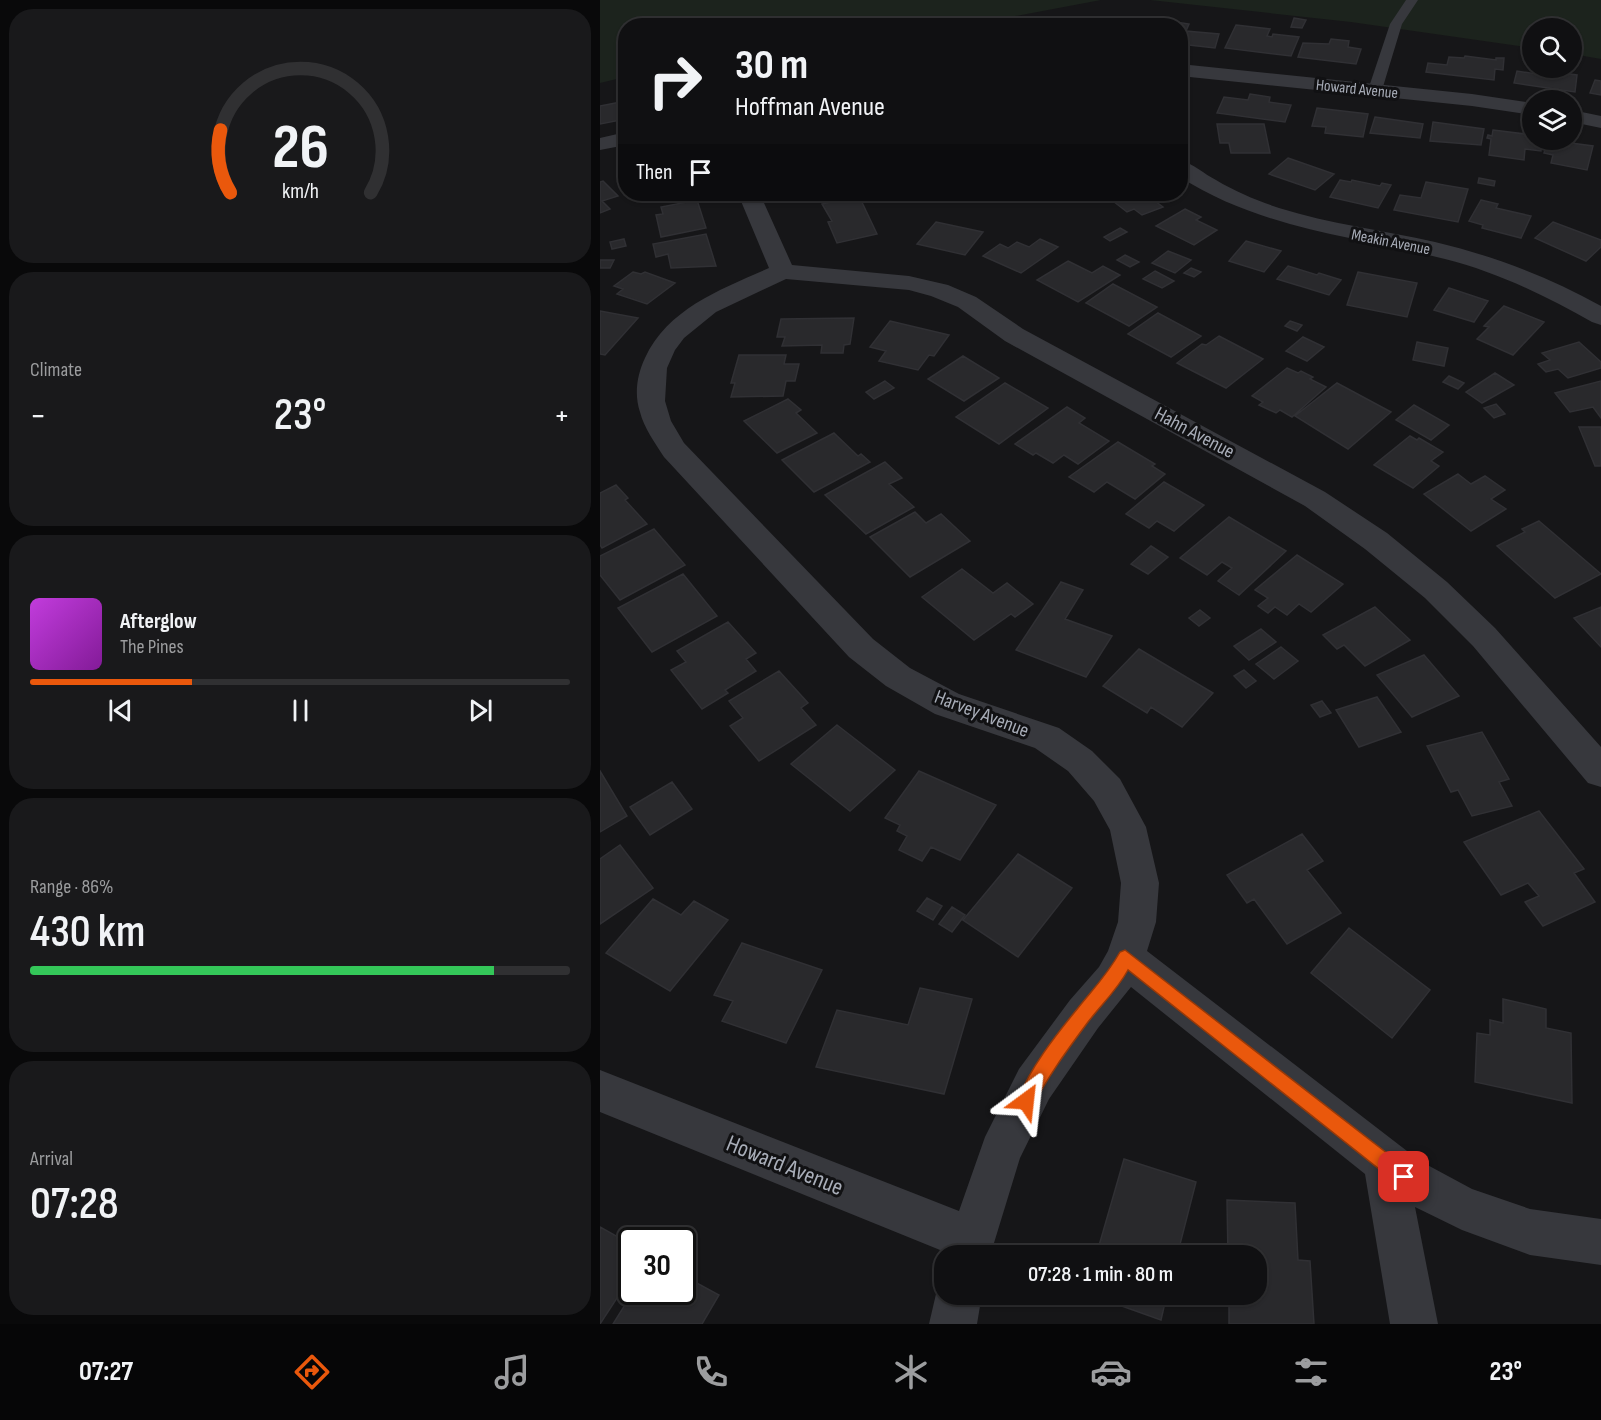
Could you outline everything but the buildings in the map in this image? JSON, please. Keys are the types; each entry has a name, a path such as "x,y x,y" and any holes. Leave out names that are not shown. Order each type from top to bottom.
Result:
{"street":[{"name":"Howard Avenue","path":"1188,72 1375,90 1522,108"},
{"path":"1582,118 1601,122"},
{"path":"600,144 618,140"},
{"name":"Meakin Avenue","path":"1188,172 1220,193 1251,207 1287,219 1380,240 1434,249 1482,262 1570,298 1601,317"},
{"path":"752,201 783,271"},
{"name":"Hahn Avenue","path":"783,271 909,283 967,302 1014,335 1315,499 1376,541 1436,590 1484,638 1601,772"},
{"name":"Harvey Avenue","path":"783,271 709,306 688,320 671,336 658,356 650,380 650,404 658,429 674,450 861,648 898,677 947,704 1047,738 1080,761 1107,790 1128,827 1140,883 1137,922 1125,958 1113,980 1083,1014 1034,1084 1000,1152 970,1245"},
{"path":"1125,958 1404,1177 1462,1208 1530,1232 1601,1242"},
{"name":"Howard Avenue","path":"600,1091 964,1245"},
{"path":"1385,1164 1414,1324"},
{"path":"953,1324 956,1305"}],"lane":[{"path":"1375,90 1396,24 1412,0"}],"shaded area":[{"path":"600,0 1101,0 1005,18 618,18 618,79 600,83"},
{"path":"1150,0 1601,0 1601,59 1582,56 1582,18 1522,18 1522,46 1351,22"}],"route":[{"path":"1026,1101 1034,1084 1083,1014 1113,980 1125,958 1404,1177"}]}
